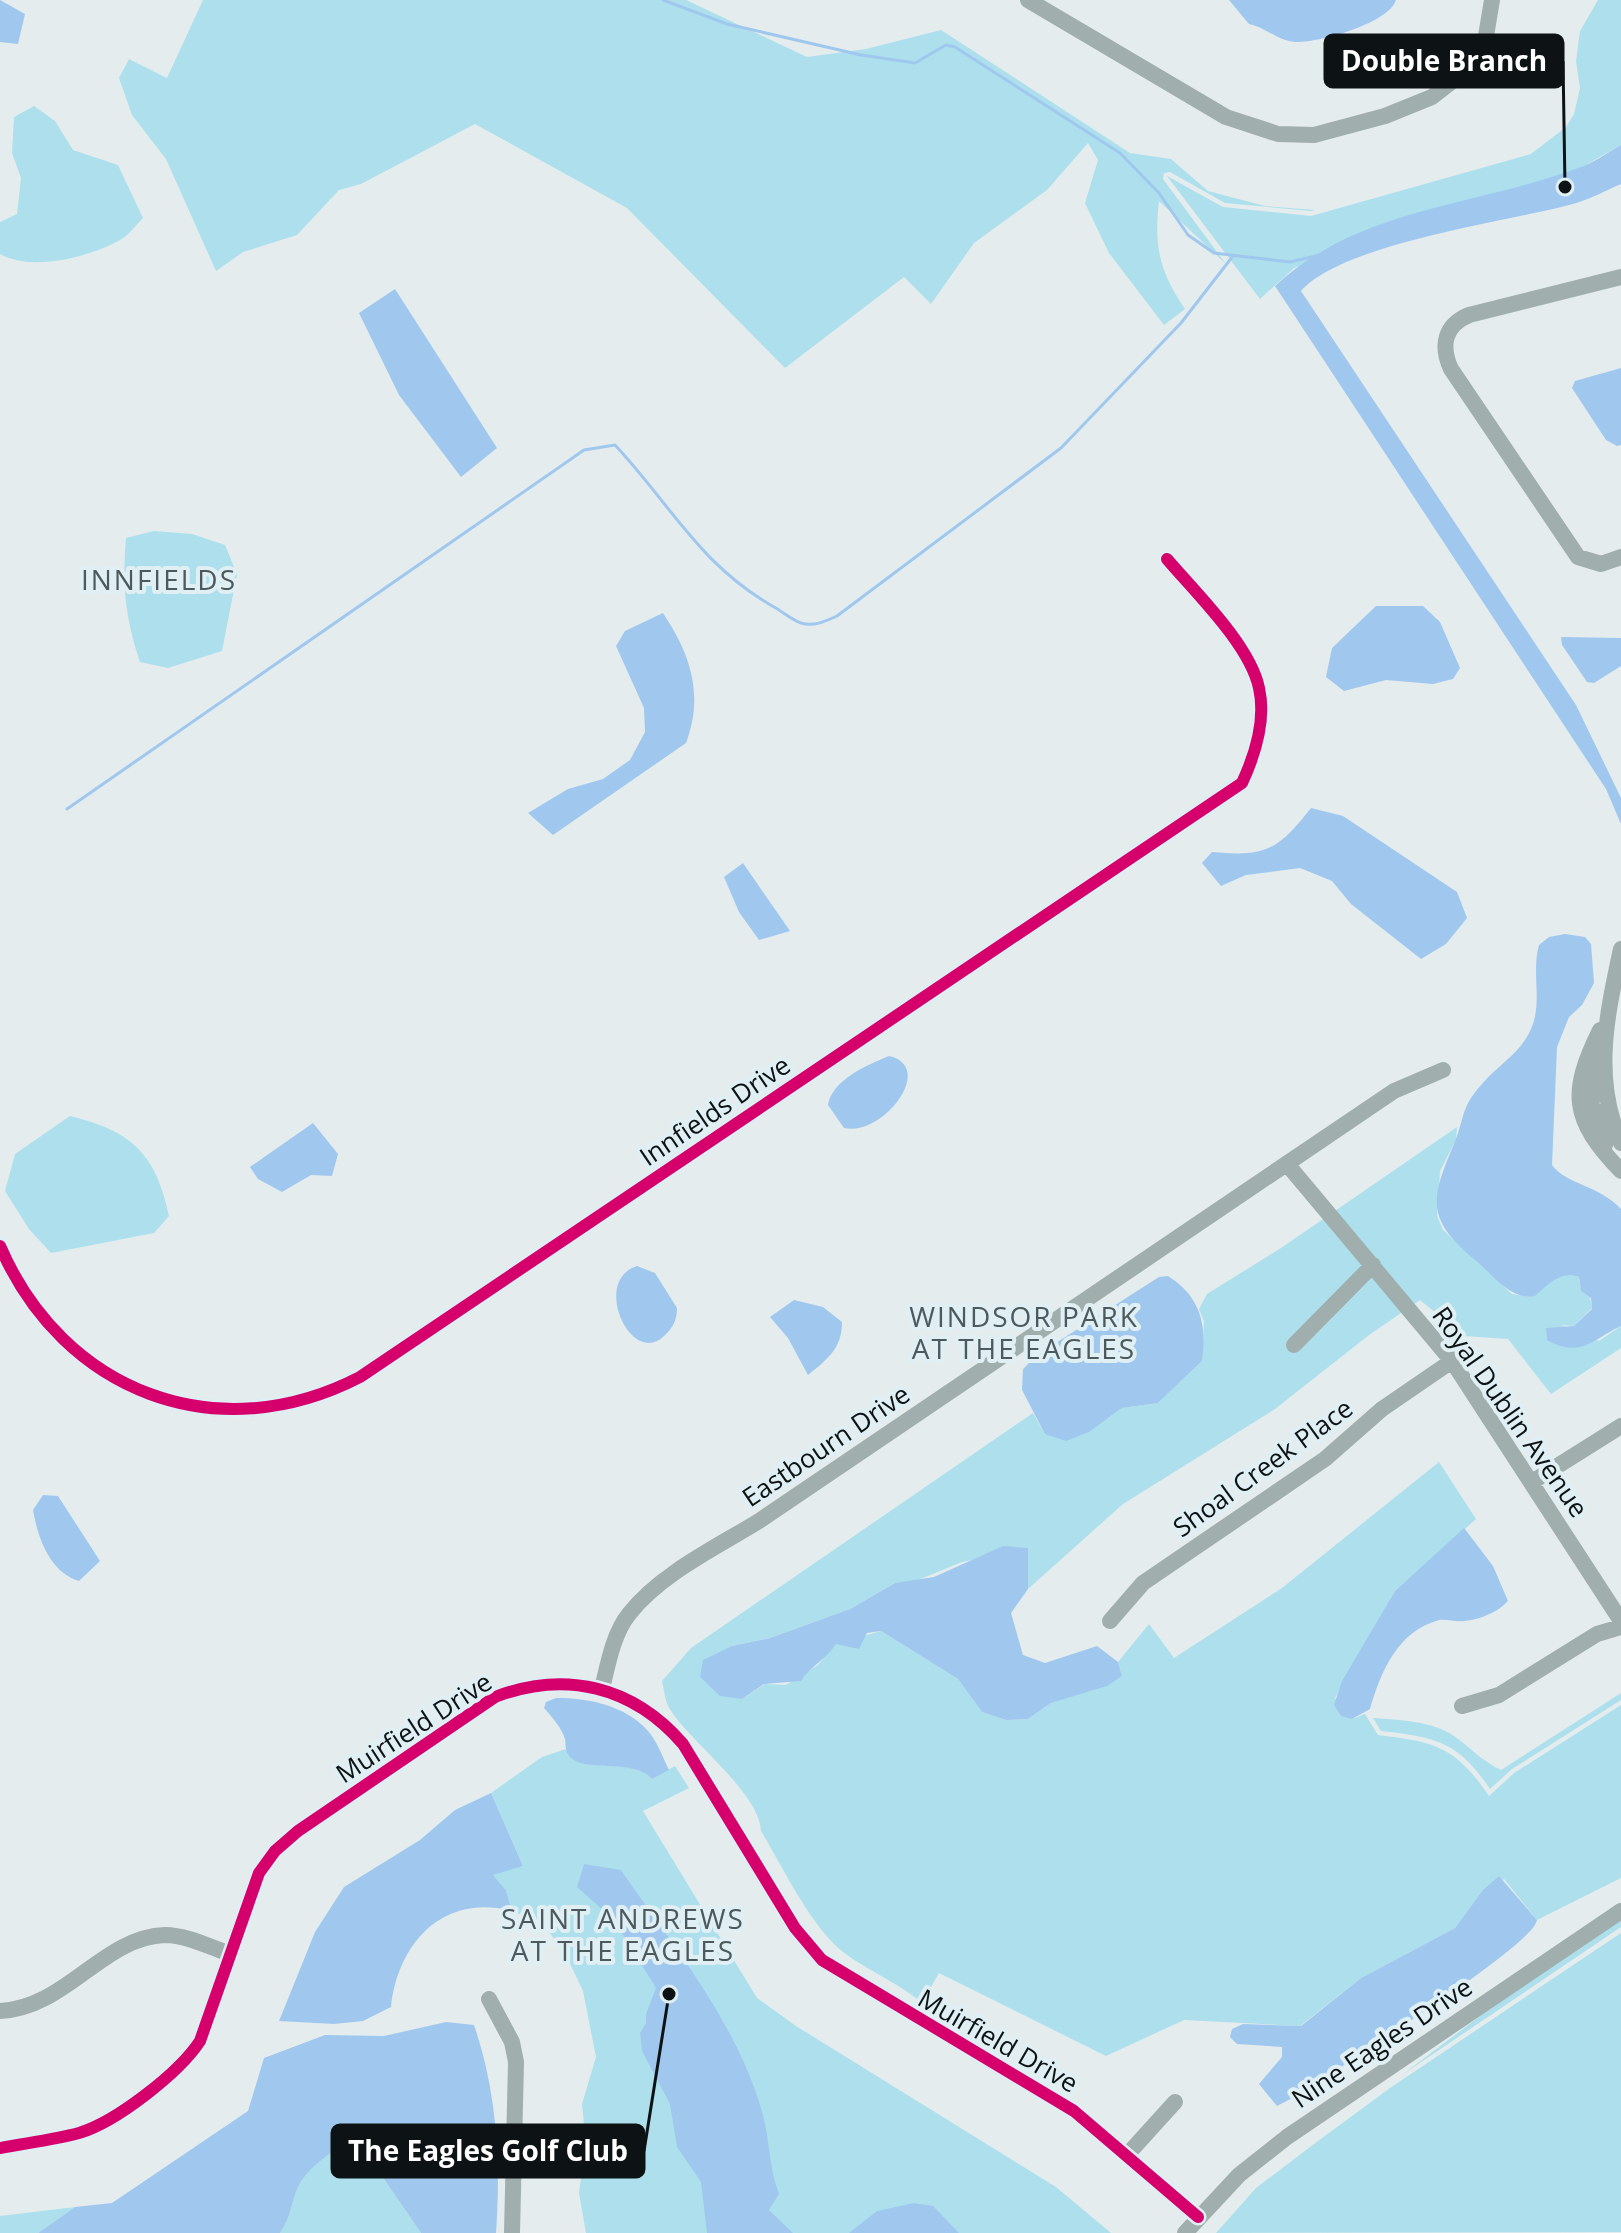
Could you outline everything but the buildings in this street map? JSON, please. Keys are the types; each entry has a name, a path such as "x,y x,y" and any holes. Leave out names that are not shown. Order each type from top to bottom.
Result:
{"street":[{"path":"1028,0 1249,128 1278,134 1314,135 1385,116 1432,97 1463,73 1485,42 1492,0"},
{"path":"1621,277 1456,320 1448,333 1444,349 1451,369 1578,557 1601,564 1621,557"},
{"name":"Innfields Drive","path":"0,1246 28,1301 60,1339 103,1372 151,1395 203,1407 279,1406 323,1394 360,1377 1242,783 1254,759 1260,726 1259,687 1241,649 1167,559"},
{"path":"1621,949 1602,1060 1613,1121 1621,1143"},
{"path":"1608,1014 1593,1058 1594,1105 1616,1166"},
{"path":"1608,1014 1579,1074 1578,1086 1584,1123 1591,1138 1616,1166"},
{"name":"Eastbourn Drive","path":"602,1689 609,1659 629,1614 666,1580 710,1549 759,1521 1394,1091 1443,1070"},
{"name":"Royal Dublin Avenue","path":"1287,1164 1452,1361 1621,1624"},
{"path":"1294,1345 1373,1265"},
{"name":"Shoal Creek Place","path":"1110,1621 1143,1583 1325,1459 1382,1409 1452,1361"},
{"path":"1532,1482 1621,1426"},
{"path":"1462,1706 1499,1695 1574,1647 1621,1624"},
{"name":"Muirfield Drive","path":"0,2148 79,2133 98,2125 170,2076 187,2060 200,2041 259,1873 275,1851 298,1831 495,1697 520,1687 549,1683 602,1689 647,1710 683,1744 795,1928 822,1960 1074,2111 1198,2217"},
{"name":"Nine Eagles Drive","path":"1185,2233 1239,2175 1287,2137 1621,1911"},
{"path":"0,2011 18,2010 46,2000 145,1937 168,1935 230,1954"},
{"path":"489,1999 512,2042 516,2062 512,2233"},
{"path":"1127,2155 1175,2102"}],"shaded area":[{"path":"0,0 25,14 18,44 0,42"},
{"path":"203,0 686,0 807,57 866,49 941,30 1130,153 1171,159 1208,191 1265,206 1315,210 1225,203 1170,172 1164,173 1163,179 1226,264 1159,201 1157,232 1160,258 1169,282 1185,309 1164,325 1109,253 1085,203 1098,160 1088,143 1047,190 974,243 931,304 904,277 785,368 627,208 475,124 361,184 339,190 297,235 243,252 216,271 166,159 132,115 119,78 129,59 167,78"},
{"path":"1229,0 1396,0 1391,8 1367,24 1320,39 1295,42 1249,24"},
{"path":"1598,0 1621,0 1621,145 1580,168 1294,268 1260,299 1167,176 1223,207 1311,216 1531,154 1566,127 1574,114 1580,88 1576,61 1580,31"},
{"path":"34,106 55,121 73,150 118,165 143,218 123,238 93,252 61,260 28,262 0,254 0,222 17,214 21,178 12,153 14,117"},
{"path":"1621,145 1621,184 1576,203 1426,237 1351,260 1322,275 1301,291 1576,705 1621,798 1621,824 1606,789 1275,286 1308,260 1380,224 1539,181 1595,161"},
{"path":"395,289 497,448 461,477 399,395 359,313"},
{"path":"1621,368 1621,445 1617,446 1606,440 1572,388 1575,381"},
{"path":"154,531 192,534 225,545 237,574 222,651 168,668 140,662 126,601 126,538"},
{"path":"1376,606 1423,606 1440,622 1460,668 1453,679 1433,684 1386,680 1344,691 1326,677 1332,648"},
{"path":"663,613 681,644 692,676 694,708 686,743 553,835 528,813 568,789 603,779 630,760 645,732 644,708 616,646 625,631"},
{"path":"1561,637 1621,638 1621,666 1594,683 1587,682 1562,645"},
{"path":"1311,808 1343,816 1457,892 1467,918 1446,944 1421,959 1351,904 1332,881 1300,868 1246,875 1221,886 1202,863 1212,852 1246,853 1269,848 1289,833"},
{"path":"743,863 790,931 759,940 739,912 724,877"},
{"path":"1565,934 1585,937 1591,944 1594,983 1582,1005 1569,1017 1557,1047 1552,1165 1565,1177 1603,1195 1621,1209 1621,1326 1586,1345 1569,1348 1547,1340 1546,1328 1574,1326 1592,1309 1591,1298 1581,1291 1579,1277 1560,1277 1535,1296 1518,1295 1503,1286 1459,1246 1440,1220 1437,1208 1440,1180 1470,1100 1488,1077 1521,1045 1531,1029 1536,1008 1539,945 1549,937"},
{"path":"889,1056 902,1063 908,1073 899,1100 874,1122 859,1128 844,1128 828,1105 836,1088 852,1074"},
{"path":"70,1116 110,1129 138,1148 148,1161 157,1176 169,1216 154,1233 51,1253 29,1229 5,1191 15,1154"},
{"path":"313,1123 338,1154 332,1176 311,1175 282,1192 258,1179 250,1167"},
{"path":"1457,1127 1456,1140 1440,1171 1437,1216 1443,1230 1512,1294 1529,1297 1559,1277 1579,1277 1581,1291 1590,1297 1592,1308 1574,1326 1561,1325 1599,1341 1621,1326 1621,1348 1551,1394 1508,1339 1464,1336 1420,1300 1369,1335 1275,1409 1123,1504 1028,1589 1028,1549 962,1562 913,1582 895,1583 850,1609 770,1638 732,1646 742,1699 765,1684 786,1685 818,1665 836,1644 881,1631 958,1679 982,1712 1006,1720 1028,1719 1051,1703 1122,1676 1118,1662 1149,1624 1174,1658 1282,1588 1439,1462 1476,1519 1395,1591 1335,1698 1352,1719 1365,1714 1378,1735 1415,1740 1442,1749 1465,1766 1489,1796 1514,1773 1621,1705 1621,1878 1537,1920 1504,1879 1482,1891 1455,1928 1361,1978 1300,2026 1184,2020 1106,2056 939,1973 922,2003 843,1952 804,1905 736,1783 668,1706 662,1681 691,1648 1033,1413 1045,1434 1107,1419 1122,1408 1158,1403 1202,1361 1204,1321 1199,1309 1207,1294 1281,1248"},
{"path":"637,1266 655,1273 677,1308 670,1330 651,1343 639,1341 629,1332 617,1303 617,1287 624,1274"},
{"path":"1168,1276 1188,1293 1199,1313 1203,1335 1202,1361 1158,1403 1122,1408 1089,1432 1066,1441 1045,1434 1022,1390 1023,1369 1037,1355 1159,1277"},
{"path":"794,1300 823,1307 842,1322 837,1346 808,1375 788,1338 770,1317"},
{"path":"43,1495 58,1496 100,1561 79,1581 60,1570 42,1543 33,1510"},
{"path":"1464,1528 1493,1566 1508,1601 1482,1617 1464,1621 1439,1620 1412,1633 1393,1654 1370,1709 1352,1719 1341,1716 1334,1705 1342,1681 1395,1591"},
{"path":"1003,1546 1028,1548 1028,1589 1011,1613 1023,1655 1045,1663 1097,1646 1118,1662 1122,1676 1107,1686 1051,1703 1028,1719 1006,1720 982,1712 958,1679 881,1631 867,1633 859,1649 836,1644 801,1681 764,1684 742,1699 720,1696 700,1677 703,1660 732,1646 770,1638 850,1609 895,1583 934,1577"},
{"path":"1621,1693 1621,1700 1512,1769 1490,1789 1456,1751 1431,1739 1381,1731 1373,1718 1415,1722 1446,1731 1501,1770"},
{"path":"556,1698 605,1705 639,1722 651,1735 669,1770 652,1779 634,1769 577,1762 568,1755 561,1730 544,1708 546,1702"},
{"path":"566,1749 584,1763 632,1768 652,1779 675,1766 689,1788 643,1811 757,1998 796,2026 1056,2187 1111,2233 586,2233 579,2193 586,2143 582,2104 596,2057 583,1991 565,1953 542,1923 512,1911 506,1890 492,1874 523,1866 491,1793 542,1757"},
{"path":"491,1793 523,1866 493,1875 506,1890 512,1911 488,1907 465,1909 446,1916 429,1928 414,1943 403,1962 391,2007 363,2021 334,2024 279,2021 315,1932 344,1887 420,1840 455,1810"},
{"path":"584,1864 621,1870 683,1957 721,2018 738,2049 763,2115 779,2194 769,2210 793,2233 707,2233 701,2182 677,2147 670,2104 642,2051 640,2033 656,1988 613,1919 577,1887"},
{"path":"1499,1876 1537,1920 1527,1934 1433,2006 1306,2091 1277,2106 1259,2084 1282,2057 1282,2047 1237,2044 1230,2037 1232,2029 1243,2024 1301,2026 1361,1978 1455,1928 1482,1891"},
{"path":"1621,1917 1621,1927 1402,2075 1529,1979"},
{"path":"1621,1933 1621,2232 1216,2233 1256,2188 1314,2144 1390,2088"},
{"path":"446,2022 474,2025 482,2050 496,2128 496,2233 421,2233 355,2137 309,2171 298,2187 280,2233 38,2233 75,2207 112,2203 248,2111 264,2058 325,2035 384,2036"},
{"path":"355,2137 421,2233 280,2233 298,2187 309,2171"},
{"path":"914,2203 933,2206 959,2233 849,2233 877,2211"},
{"path":"75,2207 38,2233 0,2233 0,2216"}],"waterway":[{"path":"663,0 727,24 861,55 915,63 946,45 955,47 1120,153 1159,193 1188,235 1214,253 1290,262 1316,256"},
{"path":"67,809 584,450 615,445 706,553 748,590 801,623 815,624 837,616 1061,448 1181,323 1233,256"}],"cycle path":[{"path":"0,1246 28,1297 63,1338 104,1371 150,1394 200,1407 252,1408 306,1399 360,1377 1242,783 1255,749 1260,724 1261,700 1254,671 1220,620 1167,559"},
{"path":"0,2148 79,2133 94,2127 146,2095 190,2054 200,2041 259,1873 275,1851 298,1831 495,1697 521,1689 572,1685 596,1689 642,1708 683,1744 795,1928 822,1960 1074,2111 1198,2217"}],"place":[{"name":"Double Branch","path":"1565,187"},
{"name":"The Eagles Golf Club","path":"669,1994"}],"district":[{"name":"INNFIELDS","path":"159,580"},
{"name":"WINDSOR PARK AT THE EAGLES","path":"1024,1333"},
{"name":"SAINT ANDREWS AT THE EAGLES","path":"623,1935"}]}
